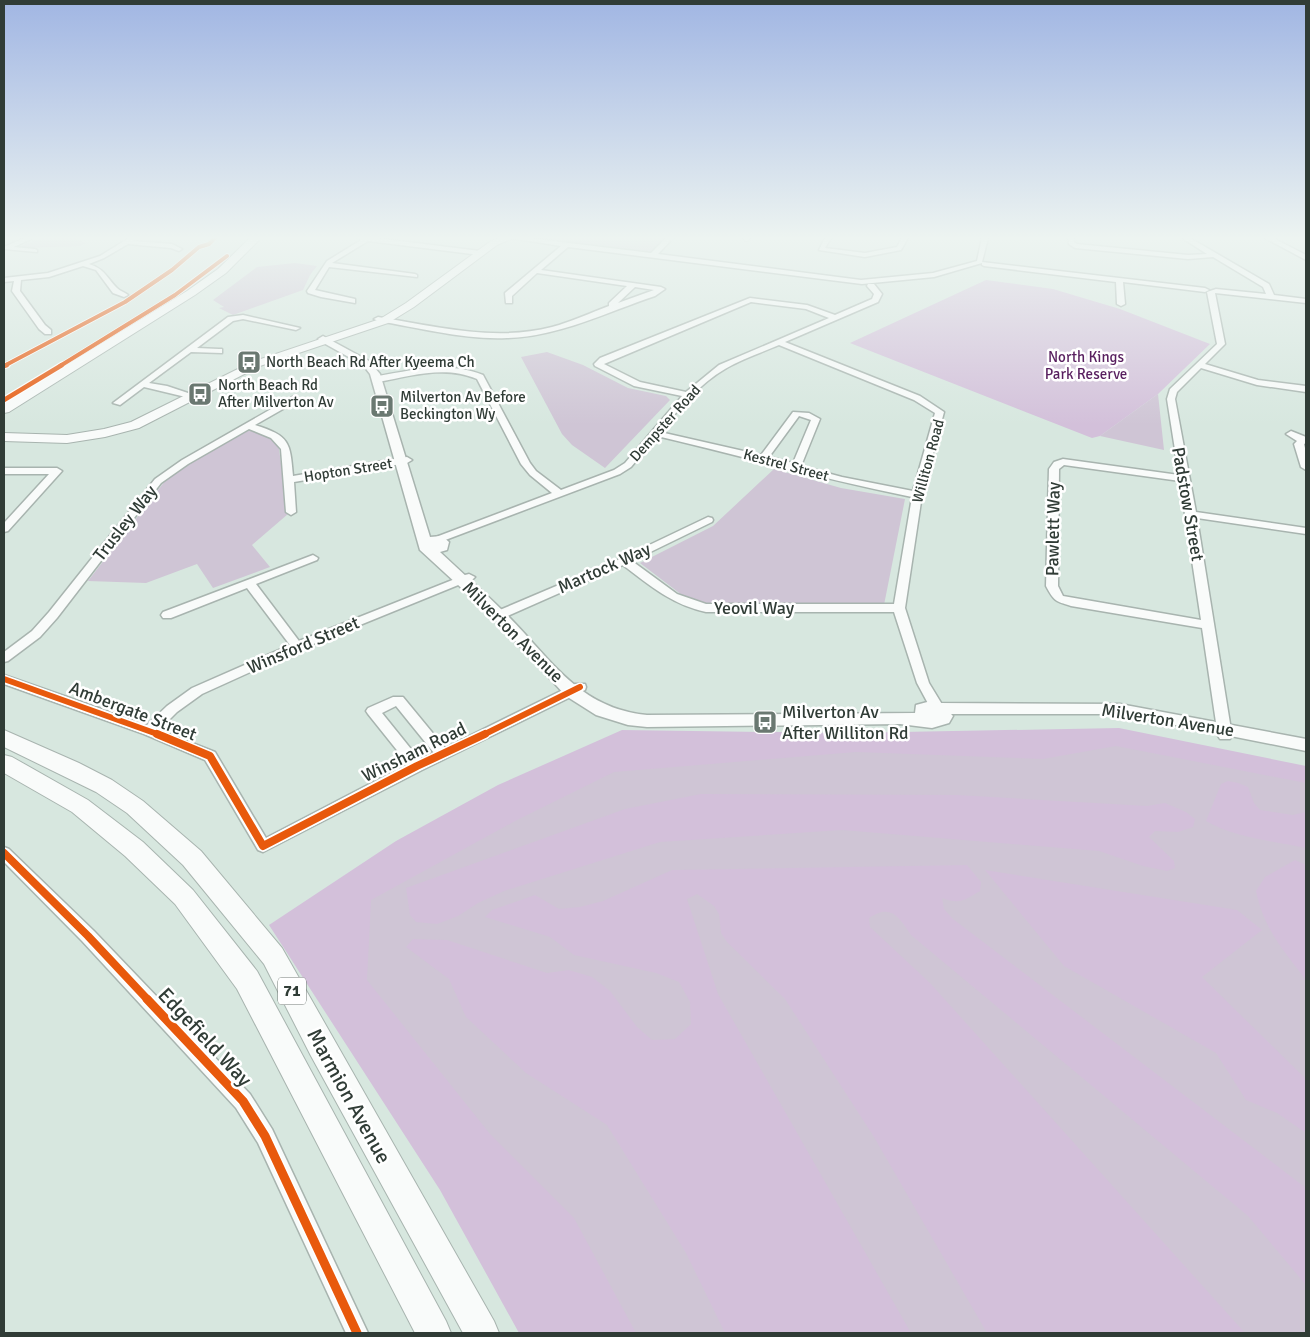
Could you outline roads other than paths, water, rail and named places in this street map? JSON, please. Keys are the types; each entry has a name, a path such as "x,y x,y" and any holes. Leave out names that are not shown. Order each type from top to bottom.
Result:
{"highway":[{"path":"4,407 166,300"},
{"path":"4,407 179,300"},
{"name":"Marmion Avenue","path":"4,738 72,769 104,786 135,807 192,858 273,956 321,1046 482,1333"},
{"name":"Marmion Avenue","path":"4,763 80,806 134,849 184,898 247,980 434,1333"}],"main road":[{"path":"4,434 67,438 105,433 146,420 256,364 381,320 416,300"}],"street":[{"path":"22,300 48,332"},
{"path":"614,307 612,305 617,300"},
{"path":"381,320 472,334 508,336 553,329 633,300"},
{"path":"687,395 637,384 598,364 603,360 749,300"},
{"path":"753,300 807,307 834,317"},
{"name":"Dempster Road","path":"436,544 617,472 628,465 687,395 722,367 874,300"},
{"name":"Padstow Street","path":"1213,300 1221,344 1173,391 1171,399 1225,732"},
{"path":"117,403 144,385 206,335 235,318 251,318 296,328"},
{"path":"329,339 366,363 380,379 403,461 436,544"},
{"name":"Williton Road","path":"778,342 917,398 940,412 917,495 899,608 932,712"},
{"path":"189,350 220,351"},
{"path":"1200,365 1257,382 1306,389"},
{"path":"380,379 443,370 467,372 480,377 532,473 560,494"},
{"path":"144,385 164,388 188,397"},
{"name":"Trusley Way","path":"4,658 36,634 53,615 158,481 185,462 294,399"},
{"path":"763,458 796,414 810,416 816,419 796,467"},
{"path":"248,426 272,434 282,441 286,449 290,512"},
{"name":"Kestrel Street","path":"654,433 763,458 840,480 917,495"},
{"path":"1291,434 1304,440 1299,444 1306,467"},
{"name":"Hopton Street","path":"289,480 403,461"},
{"name":"Pawlett Way","path":"1184,478 1063,462 1057,464 1054,469 1052,586 1058,598 1071,602 1208,626"},
{"path":"4,471 57,471 4,529"},
{"path":"1191,514 1306,531"},
{"name":"Martock Way","path":"503,613 624,560 708,520"},
{"name":"Milverton Avenue","path":"436,544 465,579 503,613 576,689 602,712 628,719 647,721 900,718 932,712 1113,716 1306,745"},
{"path":"167,614 313,558"},
{"name":"Yeovil Way","path":"624,560 682,603 694,607 899,608"},
{"name":"Winsford Street","path":"149,731 172,709 197,691 297,646 465,579"},
{"path":"250,582 297,646"},
{"name":"Ambergate Street","path":"4,679 149,731 210,756 263,846"},
{"name":"Winsham Road","path":"263,846 417,766 576,689"},
{"path":"417,766 372,711 398,700 443,755"},
{"name":"Milverton Avenue","path":"1225,732 1306,752"},
{"name":"Edgefield Way","path":"4,853 88,936 243,1101 265,1136 357,1333"}],"place":[{"name":"North Beach Rd After Kyeema Ch","path":"249,362"},
{"name":"North Beach Rd After Milverton Av","path":"200,394"},
{"name":"Milverton Av Before Beckington Wy","path":"382,406"},
{"name":"Milverton Av After Williton Rd","path":"765,722"}],"park label":[{"name":"North Kings Park Reserve","path":"1086,366"}]}
